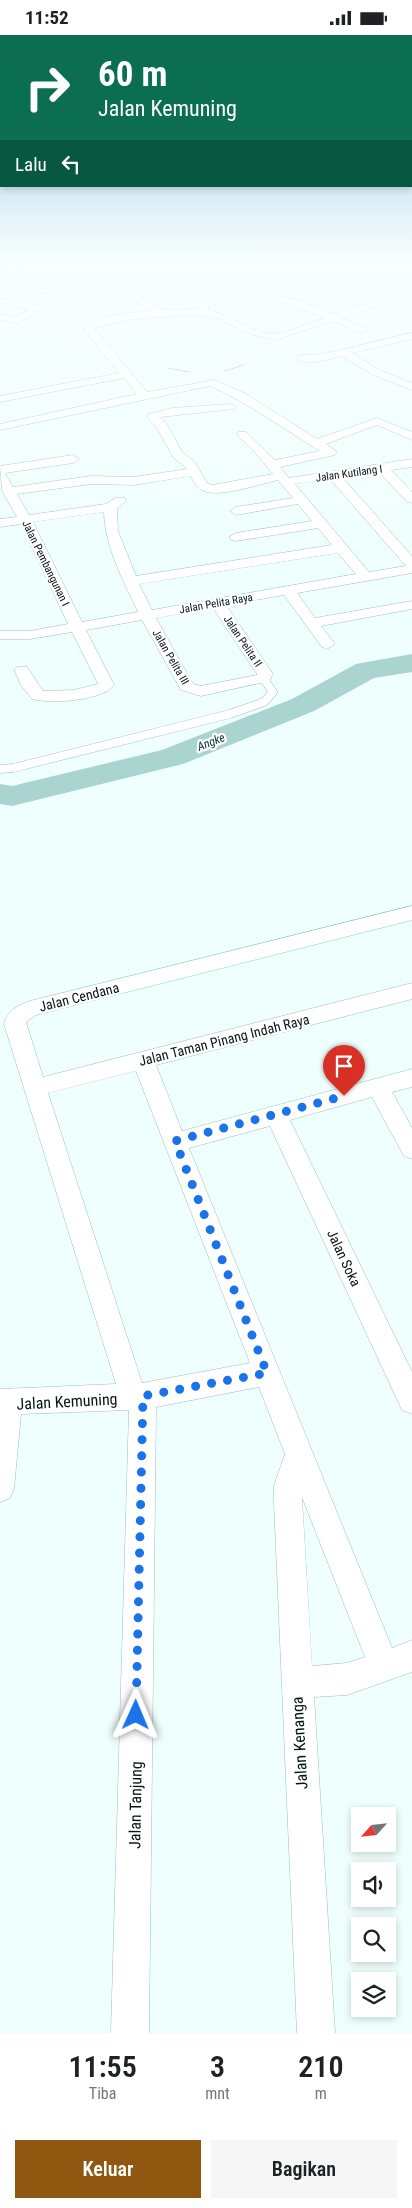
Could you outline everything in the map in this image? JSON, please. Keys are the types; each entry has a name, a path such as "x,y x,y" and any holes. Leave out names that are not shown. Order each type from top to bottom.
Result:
{"street":[{"path":"107,352 145,397"},
{"path":"313,352 323,357"},
{"path":"300,358 323,357 342,352"},
{"path":"343,352 377,373 412,387"},
{"path":"0,399 125,375"},
{"path":"0,427 211,382 242,396 331,452 272,465"},
{"name":"Jalan Kutilang I","path":"131,400 162,426 177,454 191,465 202,485 212,489 283,479 333,475 412,463"},
{"path":"152,416 186,409 230,407"},
{"path":"317,443 377,421 412,436"},
{"path":"242,434 272,465 366,577"},
{"path":"0,472 73,459"},
{"path":"382,468 409,493"},
{"name":"Jalan Pembangunan I","path":"0,472 8,491 33,533 76,627 106,685 104,688 57,696 38,696 29,685 22,670"},
{"path":"8,491 91,480 149,479 195,472"},
{"path":"333,475 412,564"},
{"path":"0,523 110,507 120,501 117,481"},
{"path":"236,511 302,501"},
{"name":"Jalan Pelita III","path":"110,507 111,531 120,558 147,615 187,687 201,691 231,685"},
{"path":"236,537 321,523"},
{"path":"132,581 342,548"},
{"name":"Jalan Pelita Raya","path":"0,635 20,636 412,569"},
{"path":"287,590 327,644"},
{"name":"Jalan Pelita II","path":"217,603 265,674 263,678 231,685"},
{"path":"312,623 412,605"},
{"name":"Jalan Cendana","path":"138,1397 35,1089 15,1024 16,1018 30,1009 412,913"},
{"name":"Jalan Taman Pinang Indah Raya","path":"35,1089 412,991"},
{"path":"143,1061 299,1454 398,1662 347,1679 296,1683"},
{"path":"175,1141 412,1077"},
{"path":"378,1087 412,1149"},
{"name":"Jalan Soka","path":"276,1115 412,1401"},
{"name":"Jalan Kemuning","path":"0,1488 5,1403 138,1397 267,1373"},
{"name":"Jalan Tanjung","path":"130,2033 138,1397"},
{"name":"Jalan Kenanga","path":"299,1454 288,1486 288,1502 296,1683 316,2033"}],"lane":[{"path":"0,769 22,766 230,714 264,702 273,692 263,678"}],"waterway":[{"name":"Angke","path":"0,794 12,796 172,757 303,705 366,670 412,663"}],"route":[{"path":"136,1715 143,1396 267,1373 175,1141 344,1096"}]}
